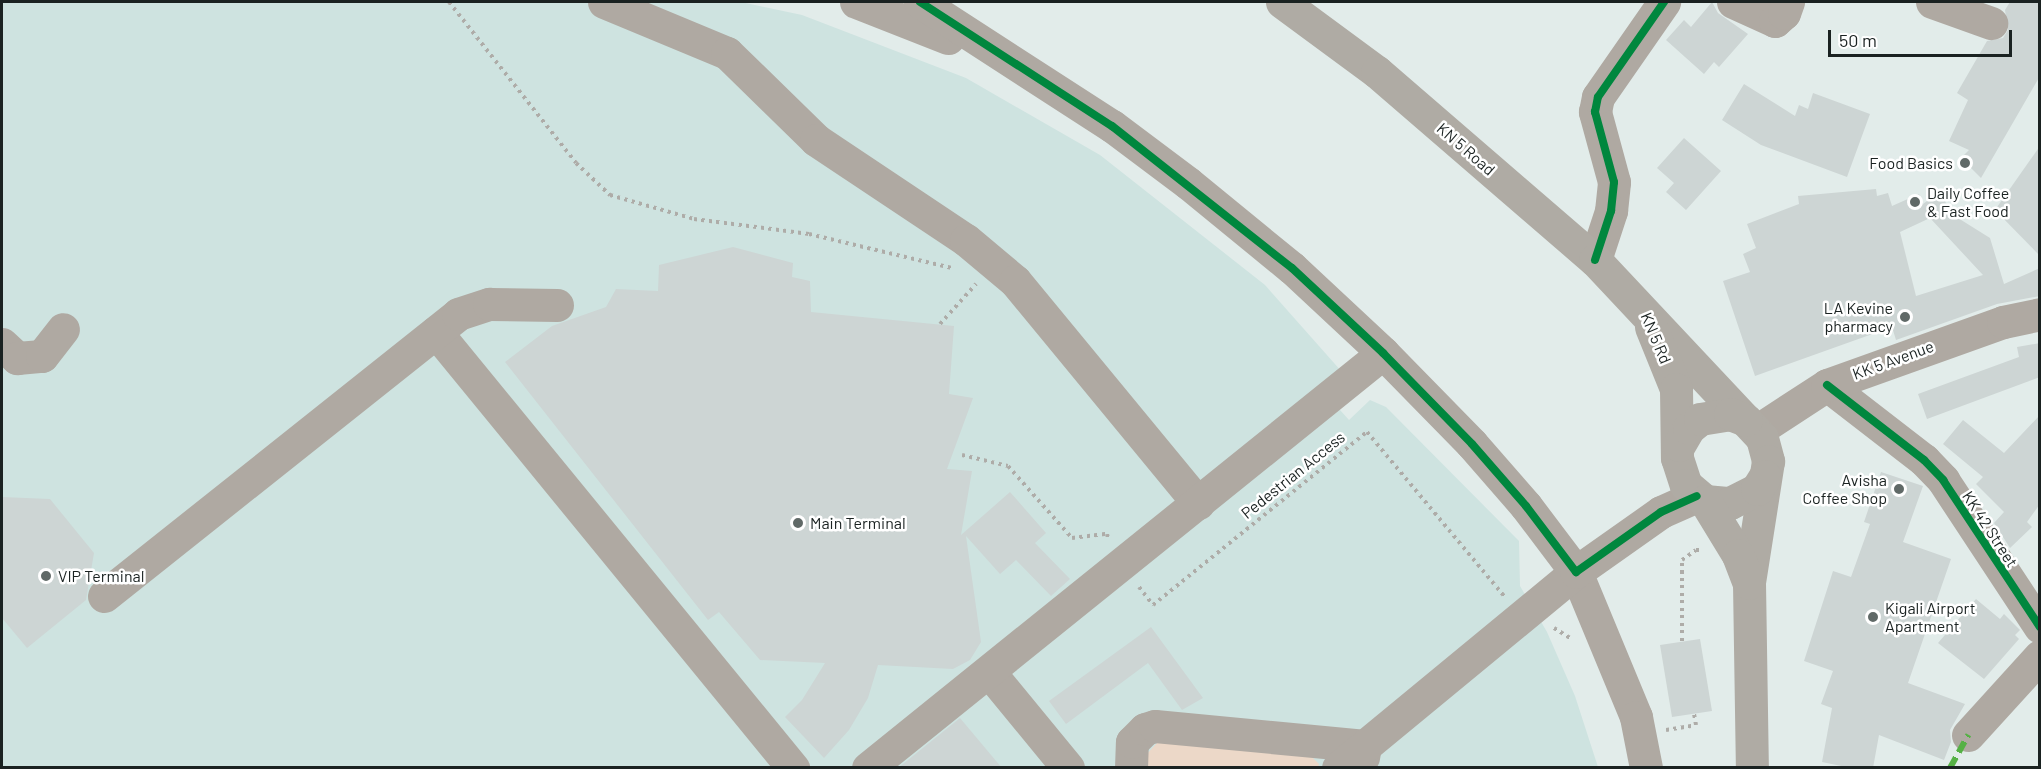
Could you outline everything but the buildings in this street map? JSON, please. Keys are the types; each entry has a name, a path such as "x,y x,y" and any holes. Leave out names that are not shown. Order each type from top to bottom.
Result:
{"main road":[{"name":"KN 5 Road","path":"1282,2 1377,72 1595,260 1641,306"},
{"name":"KN 5 Rd","path":"1641,306 1752,425 1768,453 1749,583 1752,768"},
{"name":"KN 5 Rd","path":"1641,306 1676,389 1679,471 1701,499 1738,555 1749,583"},
{"path":"1679,445 1689,428 1700,419 1730,414 1752,425"},
{"path":"1701,499 1730,503 1744,499 1765,476"}],"street":[{"path":"604,2 615,9 727,53 816,140 966,240 1015,281 1198,503"},
{"path":"856,2 924,27 1032,76"},
{"path":"920,2 1112,126 1188,183 1292,268 1383,353 1526,506 1576,572 1636,717 1646,768"},
{"path":"1595,260 1611,211 1614,182 1595,112 1598,97 1664,2"},
{"path":"1733,2 1775,21 1784,13 1788,2"},
{"path":"1932,2 1991,23"},
{"path":"104,596 436,332 472,307 557,304"},
{"name":"KK 5 Avenue","path":"1752,425 1827,385 2003,322 2040,314"},
{"path":"2,344 17,358 42,356 63,328"},
{"path":"436,332 793,768"},
{"path":"868,768 990,673 1383,353"},
{"name":"KK 42 Street","path":"1827,385 1924,460 1943,480 2040,627"},
{"path":"1338,768 1363,757 1521,617 1576,572 1661,512 1701,499"},
{"path":"1968,735 2040,656"},
{"path":"990,673 1068,768"},
{"path":"1131,768 1132,741 1145,729 1155,726 1363,757"}],"path":[{"path":"449,2 576,163 610,195 694,219 808,234 961,270"},
{"path":"940,324 977,283 969,276"},
{"path":"1682,641 1682,560 1696,550 1707,551"},
{"path":"1636,717 1660,711 1663,730 1696,725 1694,714"}],"shaded area":[{"path":"2,2 741,2 802,15 966,78 1100,155 1265,285 1342,372 1322,390 1349,420 1370,400 1386,407 1519,541 1520,586 1547,632 1575,696 1598,767 2,767"},
{"path":"1158,742 1309,754 1319,764 1318,768 1147,768 1144,757"}],"marked path":[{"path":"1950,768 1968,735"}],"cycle path":[{"path":"920,2 1112,126 1292,268 1383,353 1472,444 1526,506 1576,572 1661,512 1697,496"},
{"path":"1595,260 1611,211 1614,182 1595,112 1598,97 1664,2"},
{"path":"1827,385 1924,460 1943,480 2040,627"}],"place":[{"name":"Food Basics","path":"1965,163"},
{"name":"Daily Coffee & Fast Food","path":"1915,202"},
{"name":"LA Kevine pharmacy","path":"1905,317"},
{"name":"Avisha Coffee Shop","path":"1899,489"},
{"name":"Main Terminal","path":"798,523"},
{"name":"VIP Terminal","path":"46,576"},
{"name":"Kigali Airport Apartment","path":"1873,617"}]}
